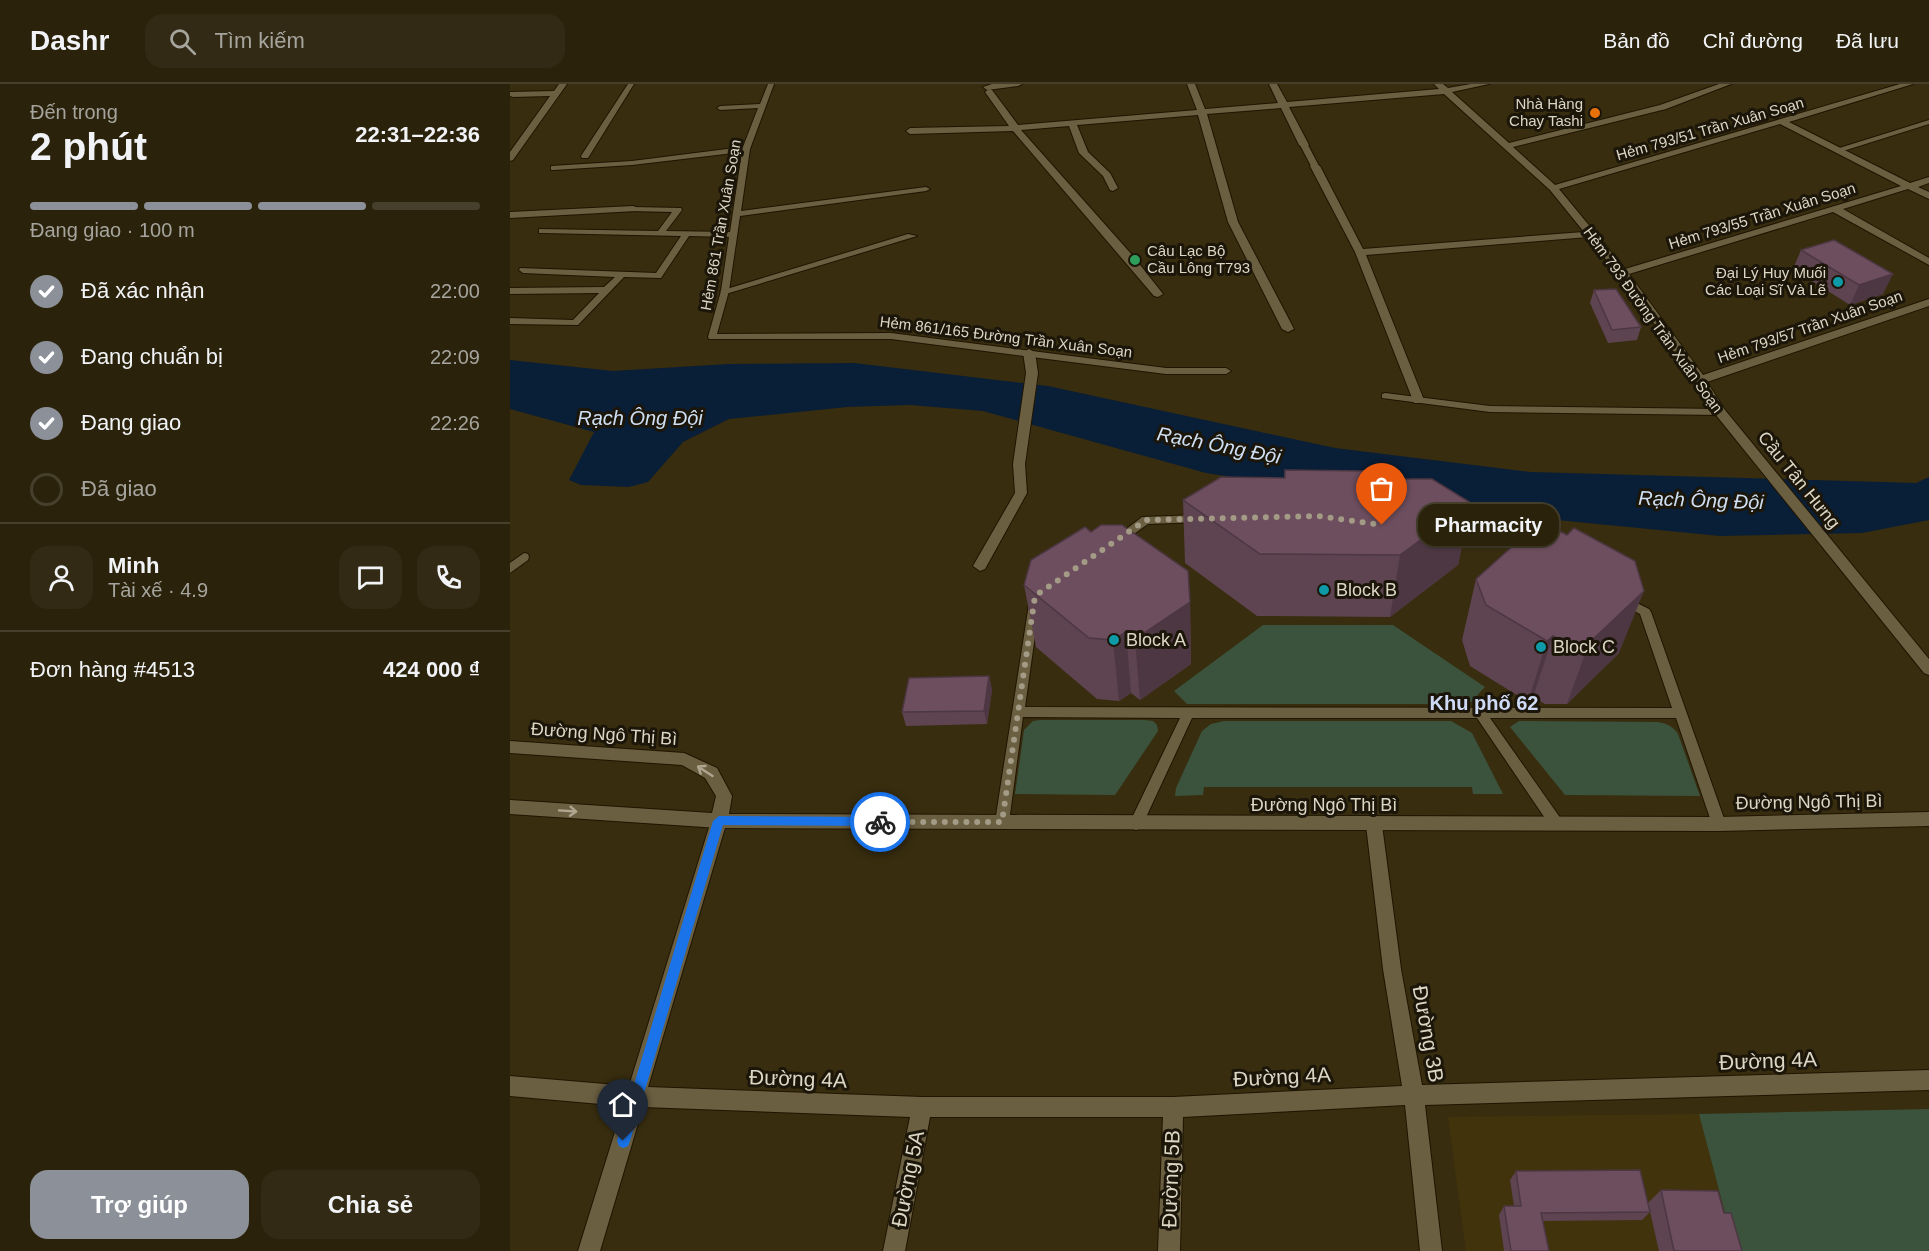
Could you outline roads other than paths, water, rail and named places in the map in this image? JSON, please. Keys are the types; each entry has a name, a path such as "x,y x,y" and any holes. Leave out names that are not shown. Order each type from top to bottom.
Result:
{"street":[{"path":"512,96 521,84"},
{"path":"512,153 563,84"},
{"path":"1018,84 988,89 1026,143 1129,258 1158,294"},
{"path":"1191,84 1202,112 1233,222 1288,329"},
{"path":"1274,84 1305,145"},
{"path":"910,131 1017,128 1283,105 1485,84"},
{"path":"1508,147 1664,107 1728,84"},
{"name":"Hẻm 793/51 Trần Xuân Soạn","path":"1553,188 1909,84"},
{"name":"Hẻm 793 Đường Trần Xuân Soạn","path":"1442,87 1553,188 1623,273 1737,433"},
{"path":"512,96 558,93"},
{"name":"Hẻm 793/55 Trần Xuân Soạn","path":"1782,122 1929,196"},
{"path":"1072,123 1084,153 1107,175 1113,188"},
{"path":"1315,166 1360,252 1418,400"},
{"name":"Hẻm 793/55 Trần Xuân Soạn","path":"1623,273 1929,180"},
{"path":"510,215 633,209"},
{"path":"1835,209 1929,262"},
{"path":"1360,252 1592,234"},
{"path":"725,291 912,236"},
{"name":"Hẻm 793/57 Trần Xuân Soạn","path":"1700,380 1929,302"},
{"path":"980,566 1021,493 1019,464 1032,373 1029,352"},
{"name":"Cầu Tân Hưng","path":"1737,433 1929,669"},
{"name":"Đường Ngô Thị Bì","path":"510,747 684,759 711,773 724,796 719,821"},
{"name":"Đường Ngô Thị Bì","path":"510,807 719,821 1374,825 1719,824 1929,819"},
{"path":"590,1251 719,821"},
{"name":"Đường 3B","path":"1374,825 1392,969 1414,1095 1431,1251"},
{"name":"Đường 4A","path":"510,1086 637,1097 922,1107 1173,1107 1414,1095 1929,1080"},
{"name":"Đường 5A","path":"894,1251 922,1107"},
{"name":"Đường 5B","path":"1169,1251 1173,1107"}],"lane":[{"path":"585,156 632,84"},
{"name":"Hẻm 861 Trần Xuân Soạn","path":"712,337 725,291 746,149 771,84"},
{"path":"720,108 761,106"},
{"path":"1837,150 1929,122"},
{"path":"1305,145 1315,166"},
{"path":"554,168 632,163 746,149"},
{"path":"737,214 926,189"},
{"path":"633,209 678,210 660,234"},
{"path":"542,231 734,235"},
{"path":"523,270 658,276 687,234"},
{"path":"510,321 575,323 622,274"},
{"path":"510,291 607,290"},
{"name":"Hẻm 861/165 Đường Trần Xuân Soạn","path":"712,337 891,336 1166,371 1226,371"},
{"path":"1385,396 1490,409 1720,412"},
{"path":"1109,545 1146,520 1215,519"},
{"path":"1442,534 1532,546 1543,552"},
{"path":"510,569 524,557"},
{"path":"1614,594 1645,612 1719,824"},
{"path":"1002,822 1035,596"},
{"path":"1019,712 1682,713"},
{"path":"1480,712 1556,823"},
{"path":"1136,824 1188,713"}],"water":[{"name":"Rạch Ông Đội","path":"510,360 613,371 728,364 854,363 1048,386 1335,448 1531,472 1916,483 1929,477 1929,520 1862,533 1720,536 1425,507 1206,473 983,411 910,405 847,407 729,419 683,442 648,482 629,487 581,485 569,480 594,432 510,409"}],"place":[{"name":"Nhà Hàng Chay Tashi","path":"1595,113"},
{"name":"Câu Lạc Bộ Cầu Lông T793","path":"1135,260"},
{"name":"Đại Lý Huy Muối Các Loại Sĩ Và Lẽ","path":"1838,282"},
{"name":"Pharmacity","path":"1382,525"},
{"name":"Block B","path":"1324,590"},
{"name":"Block A","path":"1114,640"},
{"name":"Block C","path":"1541,647"}],"district":[{"name":"Khu phố 62","path":"1484,703"}]}
